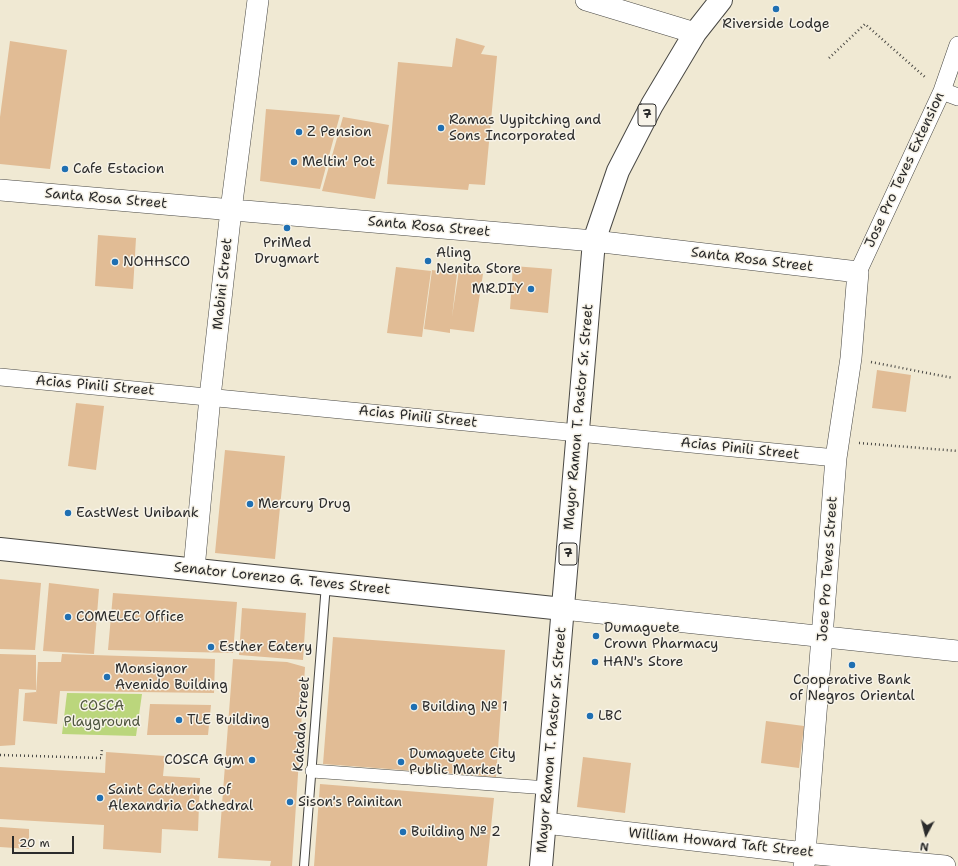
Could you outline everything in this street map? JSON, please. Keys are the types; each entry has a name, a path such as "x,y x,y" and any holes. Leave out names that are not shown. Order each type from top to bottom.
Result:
{"main road":[{"name":"Mayor Ramon T. Pastor Sr. Street","path":"540,866 545,823 594,241 618,171 652,105 695,33 720,0"},
{"name":"Senator Lorenzo G. Teves Street","path":"0,549 563,609"}],"street":[{"name":"Mabini Street","path":"194,569 210,397 231,210 258,0"},
{"path":"586,0 695,33"},
{"name":"Jose Pro Teves Extension","path":"858,272 950,94 958,45"},
{"name":"Santa Rosa Street","path":"0,190 594,241 858,272"},
{"name":"Jose Pro Teves Street","path":"804,859 837,450 850,358 858,272"},
{"name":"Acias Pinili Street","path":"0,377 578,433 837,450"},
{"path":"563,609 958,651"},
{"path":"312,771 548,788"},
{"name":"William Howard Taft Street","path":"545,823 804,859 945,866"}],"lane":[{"name":"Katada Street","path":"304,866 326,584"}],"path":[{"path":"829,58 865,24 950,94"},
{"path":"850,358 953,378"},
{"path":"837,450 958,451"},
{"path":"0,756 101,758 102,749"}],"green space":[{"name":"COSCA Playground","path":"67,693 142,694 136,736 62,734"}],"building":[{"name":"Ramas Uypitching and Sons Incorporated","path":"456,38 485,46 481,54 497,56 485,185 469,184 468,190 387,184 398,62 452,67"},
{"path":"10,41 67,50 50,169 0,164 0,117"},
{"path":"266,109 340,115 320,189 260,181"},
{"path":"343,117 389,125 375,199 322,191"},
{"name":"NOHHSCO","path":"98,235 136,238 133,289 95,286"},
{"name":"MR.DIY","path":"513,266 552,269 548,313 510,309"},
{"path":"396,267 431,271 422,337 387,333"},
{"path":"432,270 457,274 452,317 459,270 483,274 474,332 450,329 450,333 424,329"},
{"path":"877,370 911,375 906,412 872,408"},
{"path":"76,403 104,406 96,470 68,466"},
{"name":"Mercury Drug","path":"225,450 285,456 275,559 215,553"},
{"path":"0,579 41,583 35,650 0,649"},
{"path":"49,583 99,589 94,654 43,651"},
{"path":"113,593 237,602 233,653 108,650"},
{"path":"242,608 306,613 303,660 239,655"},
{"name":"Building № 1","path":"333,637 505,650 496,777 323,764"},
{"path":"0,654 36,655 36,690 19,689 15,745 0,746"},
{"name":"Monsignor Avenido Building","path":"62,654 215,659 214,693 60,691 57,724 23,721 25,693 36,692 36,694 38,662 61,662"},
{"name":"COSCA Gym","path":"233,659 287,662 305,667 292,866 270,866 271,861 218,858"},
{"name":"TLE Building","path":"150,704 211,705 208,735 147,735"},
{"path":"766,721 804,726 799,768 761,763"},
{"name":"Saint Catherine of Alexandria Cathedral","path":"106,752 165,756 163,776 200,778 198,831 162,829 161,853 103,849 104,825 0,819 0,767 105,773"},
{"path":"583,757 631,763 625,813 577,807"},
{"name":"Building № 2","path":"320,784 494,798 487,866 314,866"},
{"path":"0,827 29,829 29,849 0,847"}],"place":[{"name":"Riverside Lodge","path":"776,9"},
{"name":"Ramas Uypitching and Sons Incorporated","path":"441,128"},
{"name":"Z Pension","path":"299,132"},
{"name":"Meltin' Pot","path":"294,162"},
{"name":"Cafe Estacion","path":"65,169"},
{"name":"PriMed Drugmart","path":"287,228"},
{"name":"Aling Nenita Store","path":"428,261"},
{"name":"NOHHSCO","path":"115,262"},
{"name":"MR.DIY","path":"531,289"},
{"name":"Mercury Drug","path":"250,504"},
{"name":"EastWest Unibank","path":"68,513"},
{"name":"COMELEC Office","path":"68,617"},
{"name":"Dumaguete Crown Pharmacy","path":"596,636"},
{"name":"Esther Eatery","path":"211,647"},
{"name":"HAN's Store","path":"595,662"},
{"name":"Cooperative Bank of Negros Oriental","path":"852,665"},
{"name":"Monsignor Avenido Building","path":"107,677"},
{"name":"Building № 1","path":"414,707"},
{"name":"LBC","path":"590,716"},
{"name":"TLE Building","path":"179,720"},
{"name":"COSCA Gym","path":"252,760"},
{"name":"Dumaguete City Public Market","path":"401,762"},
{"name":"Saint Catherine of Alexandria Cathedral","path":"100,798"},
{"name":"Sison's Painitan","path":"290,802"},
{"name":"Building № 2","path":"403,832"}]}
